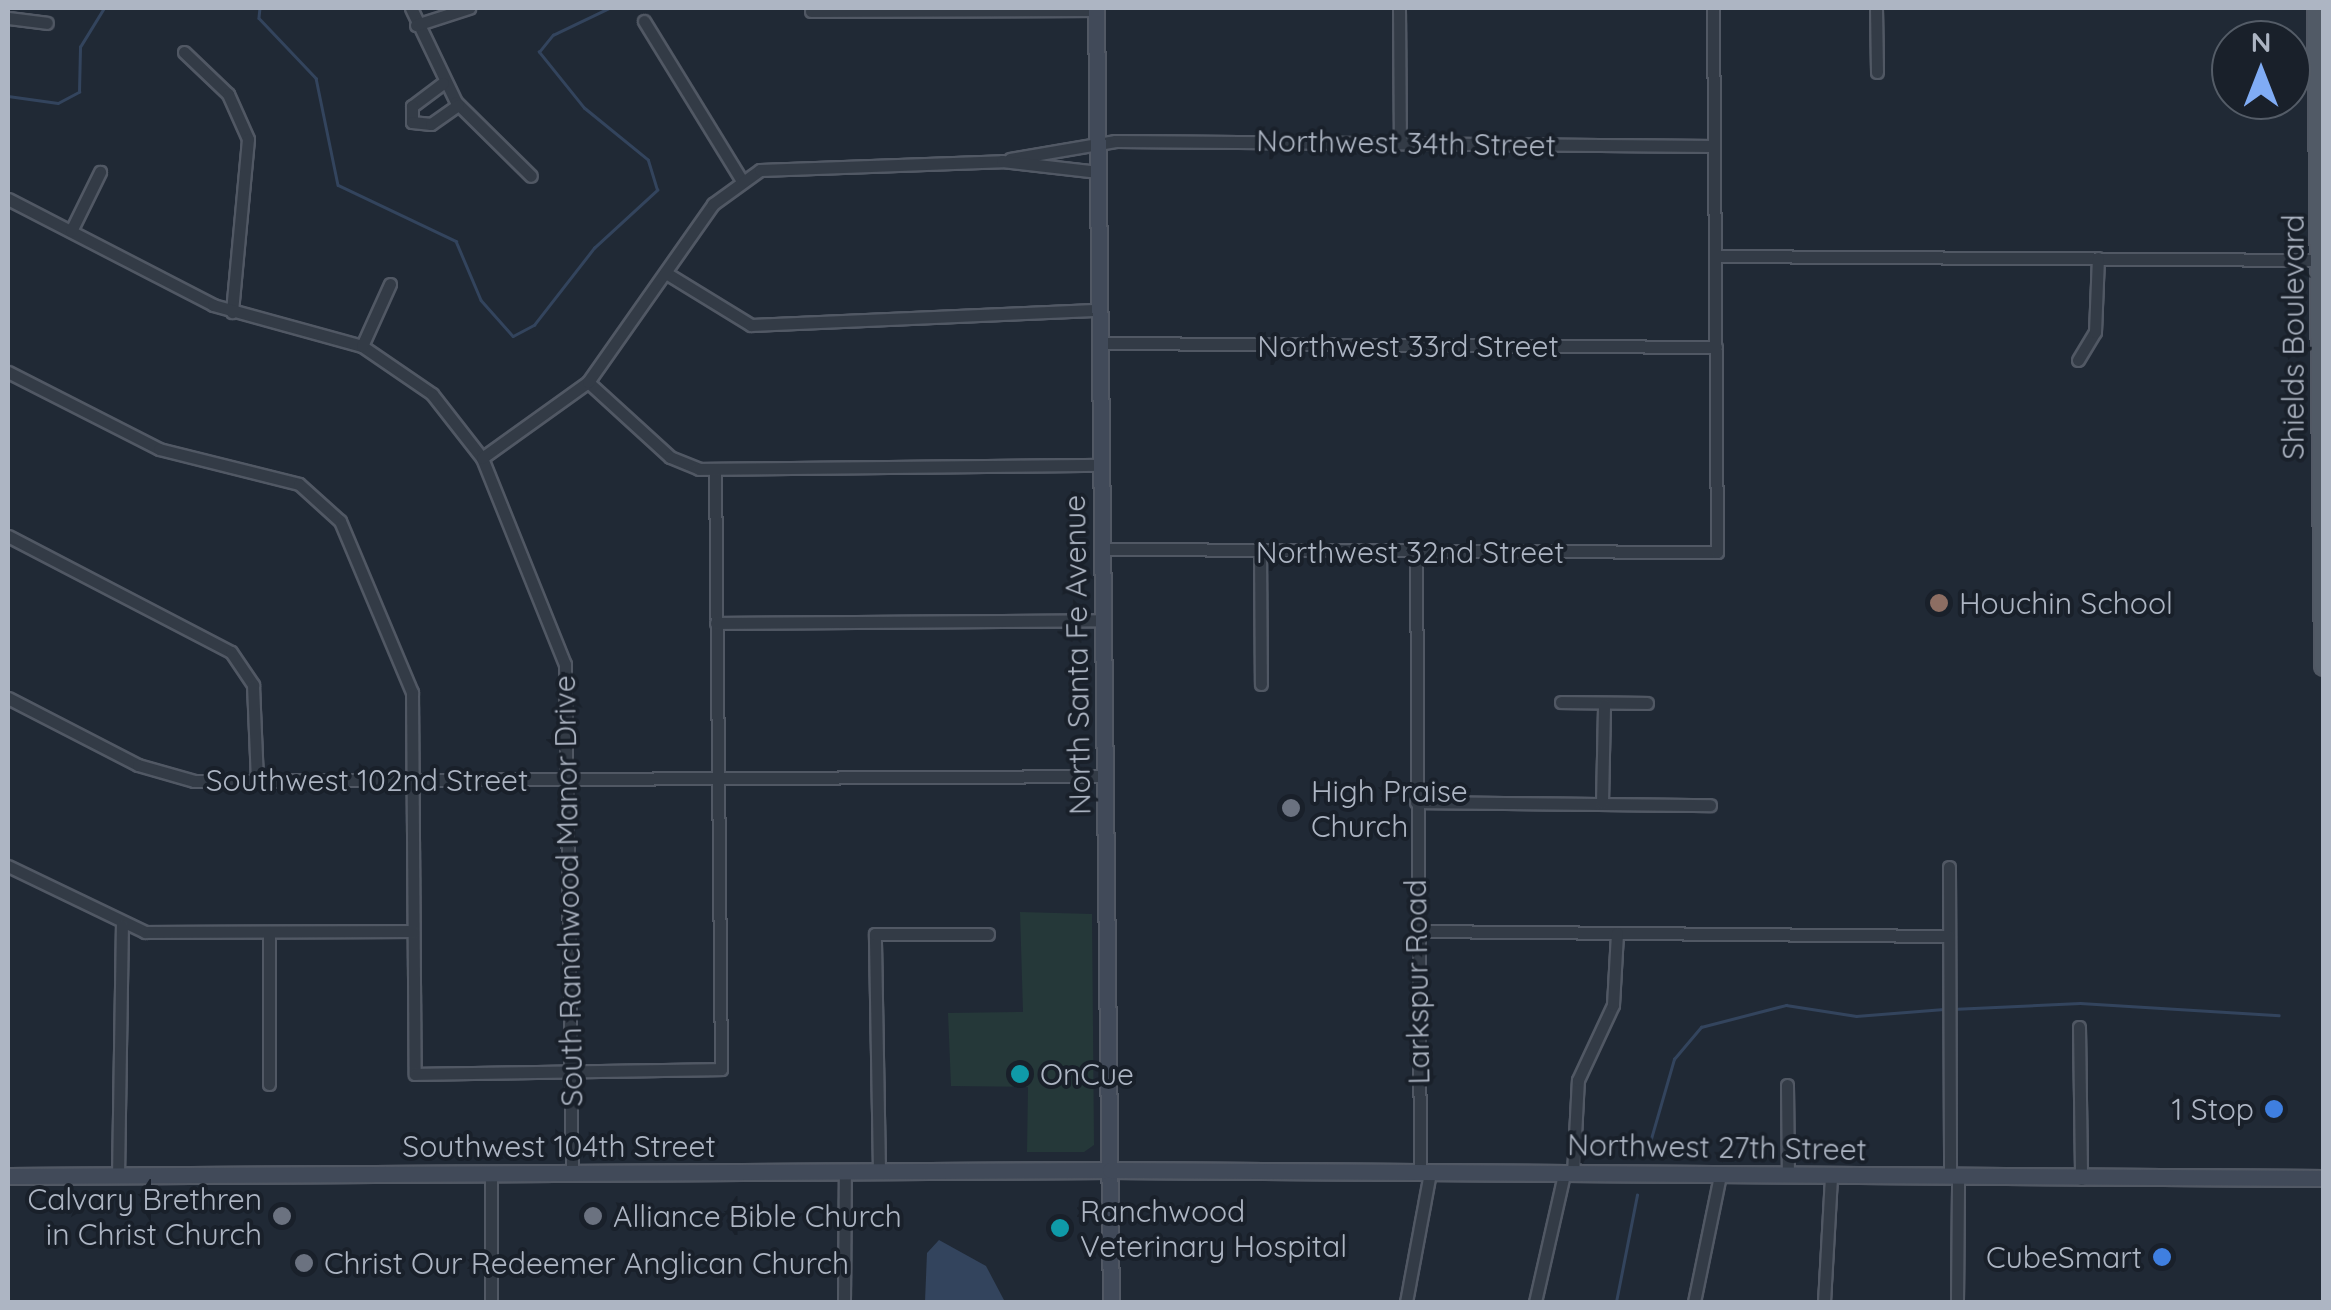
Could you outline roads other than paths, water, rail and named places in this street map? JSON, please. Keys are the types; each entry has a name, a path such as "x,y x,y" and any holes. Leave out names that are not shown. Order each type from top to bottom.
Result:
{"main road":[{"name":"Shields Boulevard","path":"2318,8 2324,666"},
{"name":"North Santa Fe Avenue","path":"1096,9 1111,1302"},
{"name":"Southwest 104th Street","path":"8,1176 1110,1170"},
{"name":"Northwest 27th Street","path":"1110,1170 2324,1178"}],"street":[{"path":"411,8 443,84 458,105 531,176"},
{"path":"416,26 469,8"},
{"path":"1399,8 1400,142"},
{"path":"1712,8 1716,347"},
{"path":"1876,8 1876,72"},
{"path":"811,12 1096,9"},
{"path":"8,18 47,23"},
{"path":"644,21 741,180"},
{"path":"184,52 228,94 248,139 232,312"},
{"path":"443,84 412,106 411,119 431,124 458,105"},
{"name":"Northwest 34th Street","path":"1002,160 1098,144 1714,146"},
{"path":"482,458 588,382 666,273 741,180 794,162 1002,160 1098,172"},
{"path":"71,231 100,172"},
{"name":"South Ranchwood Manor Drive","path":"8,199 232,312 362,346 432,394 482,458 558,632 567,779 572,1174"},
{"path":"1715,256 2320,260"},
{"path":"2078,360 2096,332 2098,258"},
{"path":"666,273 751,325 1100,310"},
{"path":"362,346 390,284"},
{"name":"Northwest 33rd Street","path":"1100,344 1716,347"},
{"name":"Northwest 32nd Street","path":"1102,549 1718,552 1716,347"},
{"path":"8,372 159,449 286,479 327,504 408,672 413,780 415,1074 721,1069 716,469"},
{"path":"588,382 670,457 716,469 1102,465"},
{"path":"8,536 231,652 252,685 257,782"},
{"path":"1260,550 1261,684"},
{"name":"Larkspur Road","path":"1406,1302 1425,1172 1417,931 1416,551"},
{"path":"716,623 1104,620"},
{"name":"Southwest 102nd Street","path":"8,698 150,770 257,782 1105,776"},
{"path":"1562,702 1647,703"},
{"path":"1602,803 1604,704"},
{"path":"1416,802 1710,805"},
{"path":"8,866 122,926 269,932 413,931"},
{"path":"1949,867 1948,1023 1957,1302"},
{"path":"118,1177 122,926"},
{"path":"1417,931 1948,936"},
{"path":"269,932 269,1084"},
{"path":"1536,1302 1569,1174 1578,1080 1613,1005 1618,933"},
{"path":"879,1171 875,934 988,934"},
{"path":"2079,1027 2082,1178"},
{"path":"1787,1084 1788,1176"},
{"path":"844,1302 845,1171"},
{"path":"491,1174 491,1302"},
{"path":"1694,1302 1720,1175"},
{"path":"1824,1302 1831,1176"}],"water":[{"path":"939,1240 986,1266 1005,1302 925,1302 927,1253"}],"waterway":[{"path":"8,96 58,103 79,92 80,47 104,8"},
{"path":"260,8 259,18 316,78 338,185 456,241 481,300 513,336 534,325 594,248 657,190 648,160 584,108 539,52 553,35 609,8"},
{"path":"1952,1009 2080,1003 2279,1015"},
{"path":"1646,1156 1674,1059 1701,1027 1786,1005 1856,1016 1944,1009"},
{"path":"1616,1302 1637,1195"}],"place":[{"name":"Houchin School","path":"1939,603"},
{"name":"High Praise Church","path":"1291,808"},
{"name":"OnCue","path":"1020,1074"},
{"name":"1 Stop","path":"2274,1109"},
{"name":"Calvary Brethren in Christ Church","path":"282,1216"},
{"name":"Alliance Bible Church","path":"593,1216"},
{"name":"Ranchwood Veterinary Hospital","path":"1060,1228"},
{"name":"CubeSmart","path":"2162,1257"},
{"name":"Christ Our Redeemer Anglican Church","path":"304,1263"}]}
